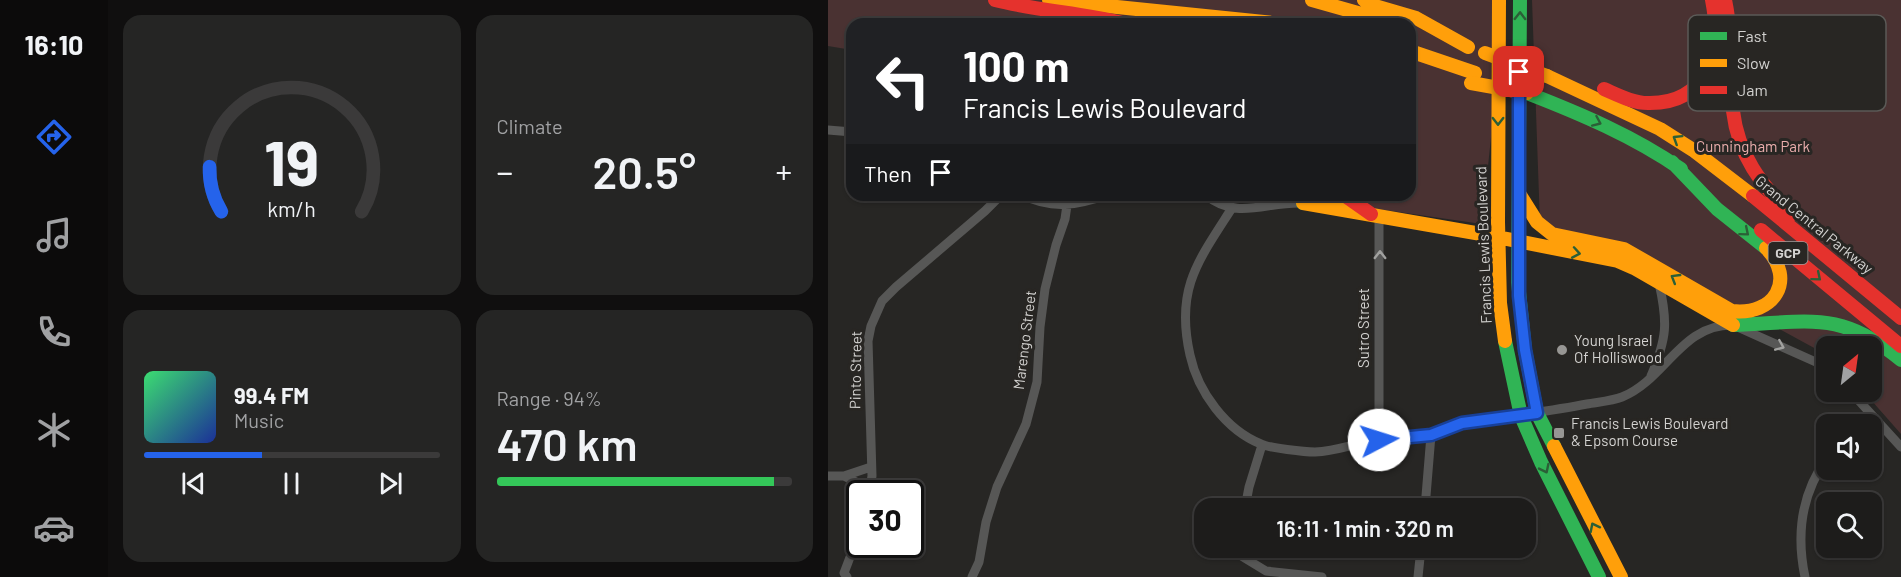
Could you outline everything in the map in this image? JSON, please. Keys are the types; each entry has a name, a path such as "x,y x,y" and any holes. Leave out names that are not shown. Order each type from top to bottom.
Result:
{"main road":[{"path":"995,0 1016,6 1100,18"},
{"path":"1050,0 1224,18"},
{"path":"1312,0 1376,18"},
{"path":"1364,0 1375,6 1416,18 1468,47"},
{"name":"Francis Lewis Boulevard","path":"1499,0 1498,238 1502,322 1521,416 1541,462 1599,577"},
{"path":"1520,0 1518,282 1521,321 1537,413 1621,577"},
{"path":"1712,0 1714,15"},
{"path":"1725,0 1728,15"},
{"name":"Grand Central Parkway","path":"1416,30 1547,76 1644,120 1693,150 1739,184 1901,318"},
{"name":"GCP","path":"1416,54 1473,78 1527,93 1607,126 1672,162 1734,208 1901,346"},
{"path":"1416,64 1473,78"},
{"path":"1547,76 1597,86 1646,103 1664,102 1681,97 1688,91"},
{"path":"1734,111 1741,148 1761,184 1809,229 1871,293"},
{"path":"1520,195 1538,225 1552,234 1624,249 1731,311 1749,313 1760,309 1773,298 1779,289 1780,272 1776,261 1770,253 1722,213 1672,162"},
{"path":"1312,201 1618,261 1733,325 1809,321 1838,323 1865,334 1901,360"},
{"path":"1353,201 1375,215"}],"street":[{"path":"828,130 846,132"},
{"name":"Pinto Street","path":"870,480 868,341 876,311 896,287 995,201"},
{"path":"1038,201 1067,206 1089,201"},
{"path":"1214,201 1232,208 1250,208 1290,201"},
{"name":"Marengo Street","path":"972,577 979,562 986,522 997,487 1026,424 1037,382 1045,289 1067,206"},
{"path":"1232,208 1206,247 1194,271 1187,301 1186,339 1192,364 1210,401 1231,424 1262,445 1315,452 1379,440 1431,435 1462,423 1521,416 1622,397 1649,380 1688,340 1715,326 1733,325 1816,362"},
{"name":"Sutro Street","path":"1375,215 1379,440"},
{"path":"1649,380 1665,336 1665,317 1659,282"},
{"path":"1860,402 1871,414"},
{"path":"1882,426 1901,447"},
{"path":"1426,498 1431,435"},
{"path":"1247,498 1262,445"},
{"path":"828,476 844,476 871,467"},
{"path":"1805,577 1800,541 1804,502 1816,473"},
{"path":"844,476 851,480"},
{"path":"847,577 844,573 850,558"},
{"path":"1245,558 1266,571 1322,577"},
{"path":"1418,577 1420,558"}],"green space":[{"path":"828,0 1495,0 1495,99 1482,224 1334,201 1416,201 1416,18 846,18 846,49 828,46"},
{"name":"Cunningham Park","path":"1532,0 1901,0 1901,434 1873,402 1882,402 1882,336 1816,336 1816,349 1627,246 1540,224"}],"traffic: fast":[{"path":"1520,0 1518,282 1525,350 1537,413 1554,446"},
{"path":"1527,93 1606,126 1681,169"},
{"path":"1672,162 1717,209 1766,248"},
{"path":"1733,325 1821,322 1859,332 1879,343 1901,360"},
{"path":"1505,341 1521,416 1541,462 1599,577"}],"traffic: slow":[{"path":"1049,0 1224,18"},
{"path":"1312,0 1376,18"},
{"path":"1364,0 1375,6 1416,18 1468,47"},
{"path":"1499,0 1498,222 1500,303 1505,341"},
{"path":"1416,53 1475,73"},
{"path":"1485,53 1547,76"},
{"path":"1547,76 1660,129 1693,150 1753,196"},
{"path":"1471,83 1527,93"},
{"path":"1520,195 1537,222 1552,234 1624,249 1732,311 1759,308 1769,302 1776,293 1780,283 1780,272 1766,248"},
{"path":"1303,203 1487,235 1618,261 1733,325"},
{"path":"1554,446 1621,577"}],"traffic: jam":[{"path":"995,0 1098,18"},
{"path":"1712,0 1714,15"},
{"path":"1725,0 1727,15"},
{"path":"1604,89 1642,103 1669,101 1688,92"},
{"path":"1733,111 1740,141 1753,168 1770,192 1792,214"},
{"path":"1753,196 1901,318"},
{"path":"1353,201 1371,214"},
{"path":"1761,230 1901,346"}],"place":[{"name":"Young Israel Of Holliswood","path":"1562,350"},
{"name":"Francis Lewis Boulevard & Epsom Course","path":"1559,433"}],"route":[{"path":"1379,440 1431,435 1462,423 1537,413 1522,331 1519,296 1519,72"}]}
